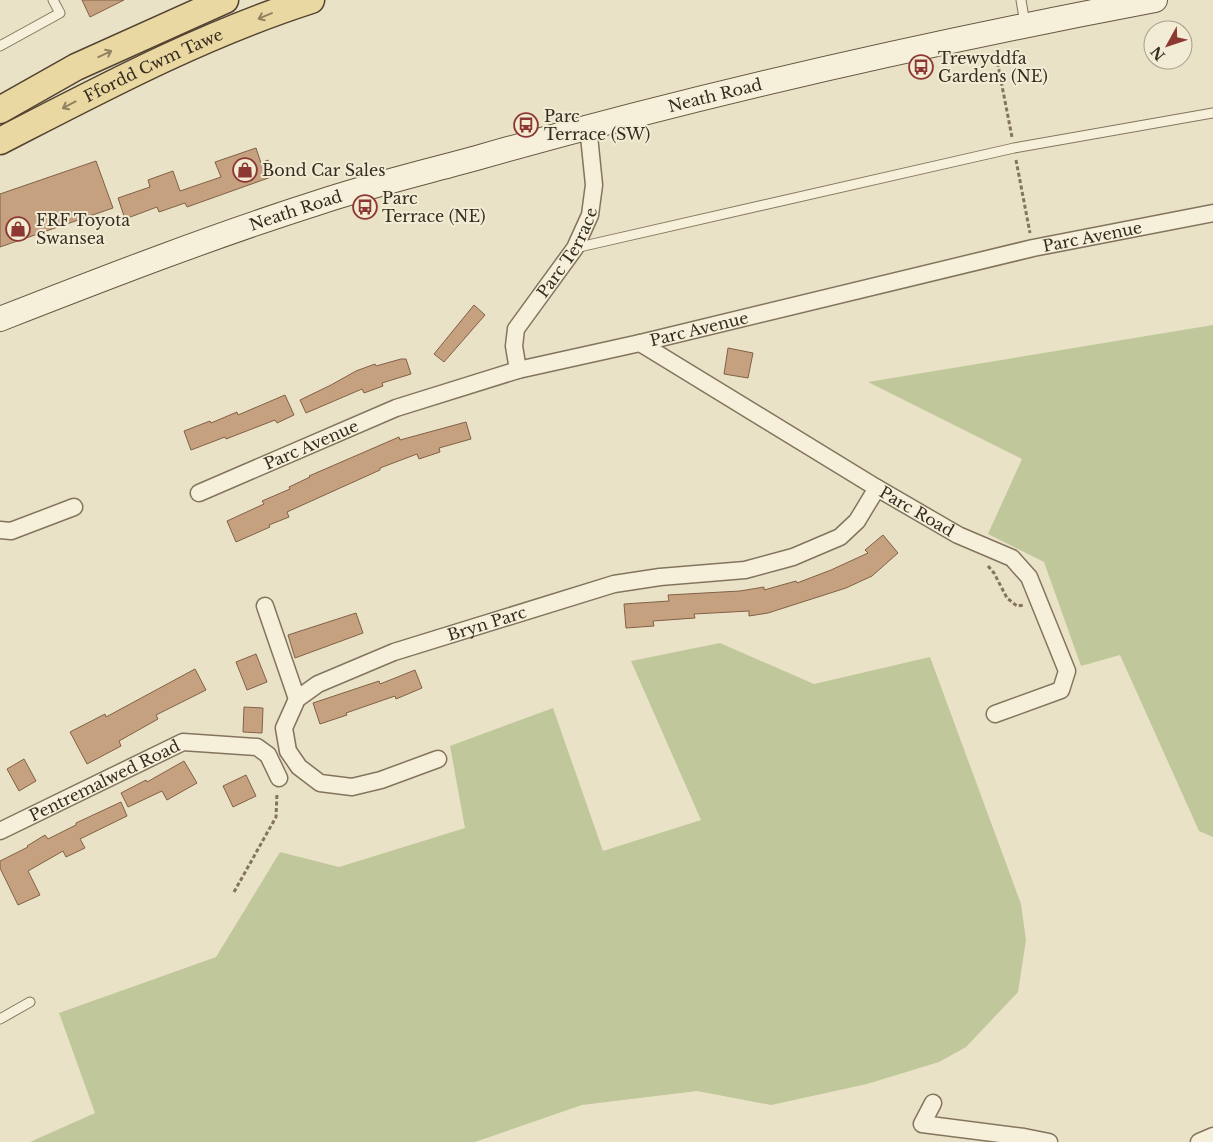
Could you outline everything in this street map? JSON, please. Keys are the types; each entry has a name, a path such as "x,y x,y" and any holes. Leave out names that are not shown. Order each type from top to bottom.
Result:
{"main road":[{"name":"Ffordd Cwm Tawe","path":"0,110 76,67 225,0"},
{"name":"Ffordd Cwm Tawe","path":"0,141 93,92 182,50 276,11 311,0"},
{"name":"Neath Road","path":"0,319 121,272 318,202 588,126 782,78 1026,24 1155,0"}],"street":[{"name":"Parc Terrace","path":"518,370 514,346 516,329 575,248 590,215 594,185 588,126"},
{"name":"Parc Avenue","path":"199,493 396,408 518,370 640,343 1033,248 1213,213"},
{"name":"Parc Road","path":"640,343 877,488 958,535 1012,558 1029,577 1067,671 1061,690 995,714"},
{"name":"Bryn Parc","path":"297,699 318,684 394,652 614,584 660,577 745,570 794,557 840,537 857,521 877,488"},
{"path":"0,530 12,531 74,507"},
{"path":"265,606 297,699 284,728 288,751 299,767 320,784 352,787 381,780 438,759"},
{"name":"Pentremalwed Road","path":"0,831 184,742 257,746 268,755 278,778"},
{"path":"933,1103 922,1124 1024,1136 1049,1142"},
{"path":"1199,1142 1213,1136"}],"lane":[{"path":"0,46 60,13 53,0"},
{"path":"1021,0 1026,24"},
{"path":"575,248 1014,148 1213,113"},
{"path":"0,1019 30,1002"}],"path":[{"path":"992,32 1010,125"},
{"path":"1014,148 1028,222"},
{"path":"984,561 994,573 1007,598 1017,606 1028,604 1036,595"},
{"path":"234,892 276,817 278,778"}],"green space":[{"path":"1213,325 1213,837 1199,831 1120,655 1081,666 1044,562 988,534 1022,459 868,382"},
{"path":"720,643 814,684 930,657 1021,904 1026,940 1018,992 966,1047 939,1062 867,1084 771,1105 697,1091 582,1105 475,1142 30,1142 95,1113 59,1013 216,957 280,852 339,867 465,828 450,746 553,708 603,851 701,820 631,661"}],"building":[{"path":"82,0 124,0 90,17"},
{"path":"256,148 261,163 268,160 274,176 187,207 185,203 159,212 157,207 125,219 118,198 150,187 148,180 173,171 180,191 221,177 215,162"},
{"path":"96,161 113,208 0,247 0,194"},
{"path":"474,305 485,315 444,362 434,354"},
{"path":"728,348 753,353 748,378 724,374"},
{"path":"406,359 411,374 382,383 383,386 364,393 362,389 306,413 300,400 356,371 375,364 376,366"},
{"path":"285,395 294,415 277,423 275,420 191,450 184,431 210,421 211,423 237,412 238,415"},
{"path":"466,422 471,439 439,448 440,452 419,459 417,454 380,468 380,470 287,512 289,517 236,542 227,521 264,504 262,501 290,489 289,487 309,476 399,437 400,440"},
{"path":"883,535 898,553 872,576 846,588 768,613 749,616 749,611 694,614 695,618 653,621 654,626 626,628 624,604 669,601 668,595 740,591 764,587 764,590 796,581 797,583 868,553 865,550"},
{"path":"356,613 363,633 295,658 288,635"},
{"path":"256,654 267,682 247,690 236,662"},
{"path":"195,669 206,690 156,715 158,719 119,741 121,746 87,764 70,732 105,714 106,717"},
{"path":"415,670 422,688 396,699 395,696 346,713 347,715 320,724 313,703 379,681 380,684"},
{"path":"244,707 263,708 262,733 243,732"},
{"path":"24,759 36,781 19,791 7,769"},
{"path":"184,761 197,783 167,800 162,791 128,807 121,793 146,780 147,782"},
{"path":"246,775 256,796 233,807 223,786"},
{"path":"121,802 127,816 80,839 85,848 66,857 63,851 28,871 40,895 18,905 0,868 0,861 28,847 45,835 48,839 76,825 76,823"}],"place":[{"name":"Trewyddfa Gardens (NE)","path":"921,67"},
{"name":"Parc Terrace (SW)","path":"526,125"},
{"name":"Bond Car Sales","path":"245,170"},
{"name":"Parc Terrace (NE)","path":"365,207"},
{"name":"FRF Toyota Swansea","path":"18,229"}]}
